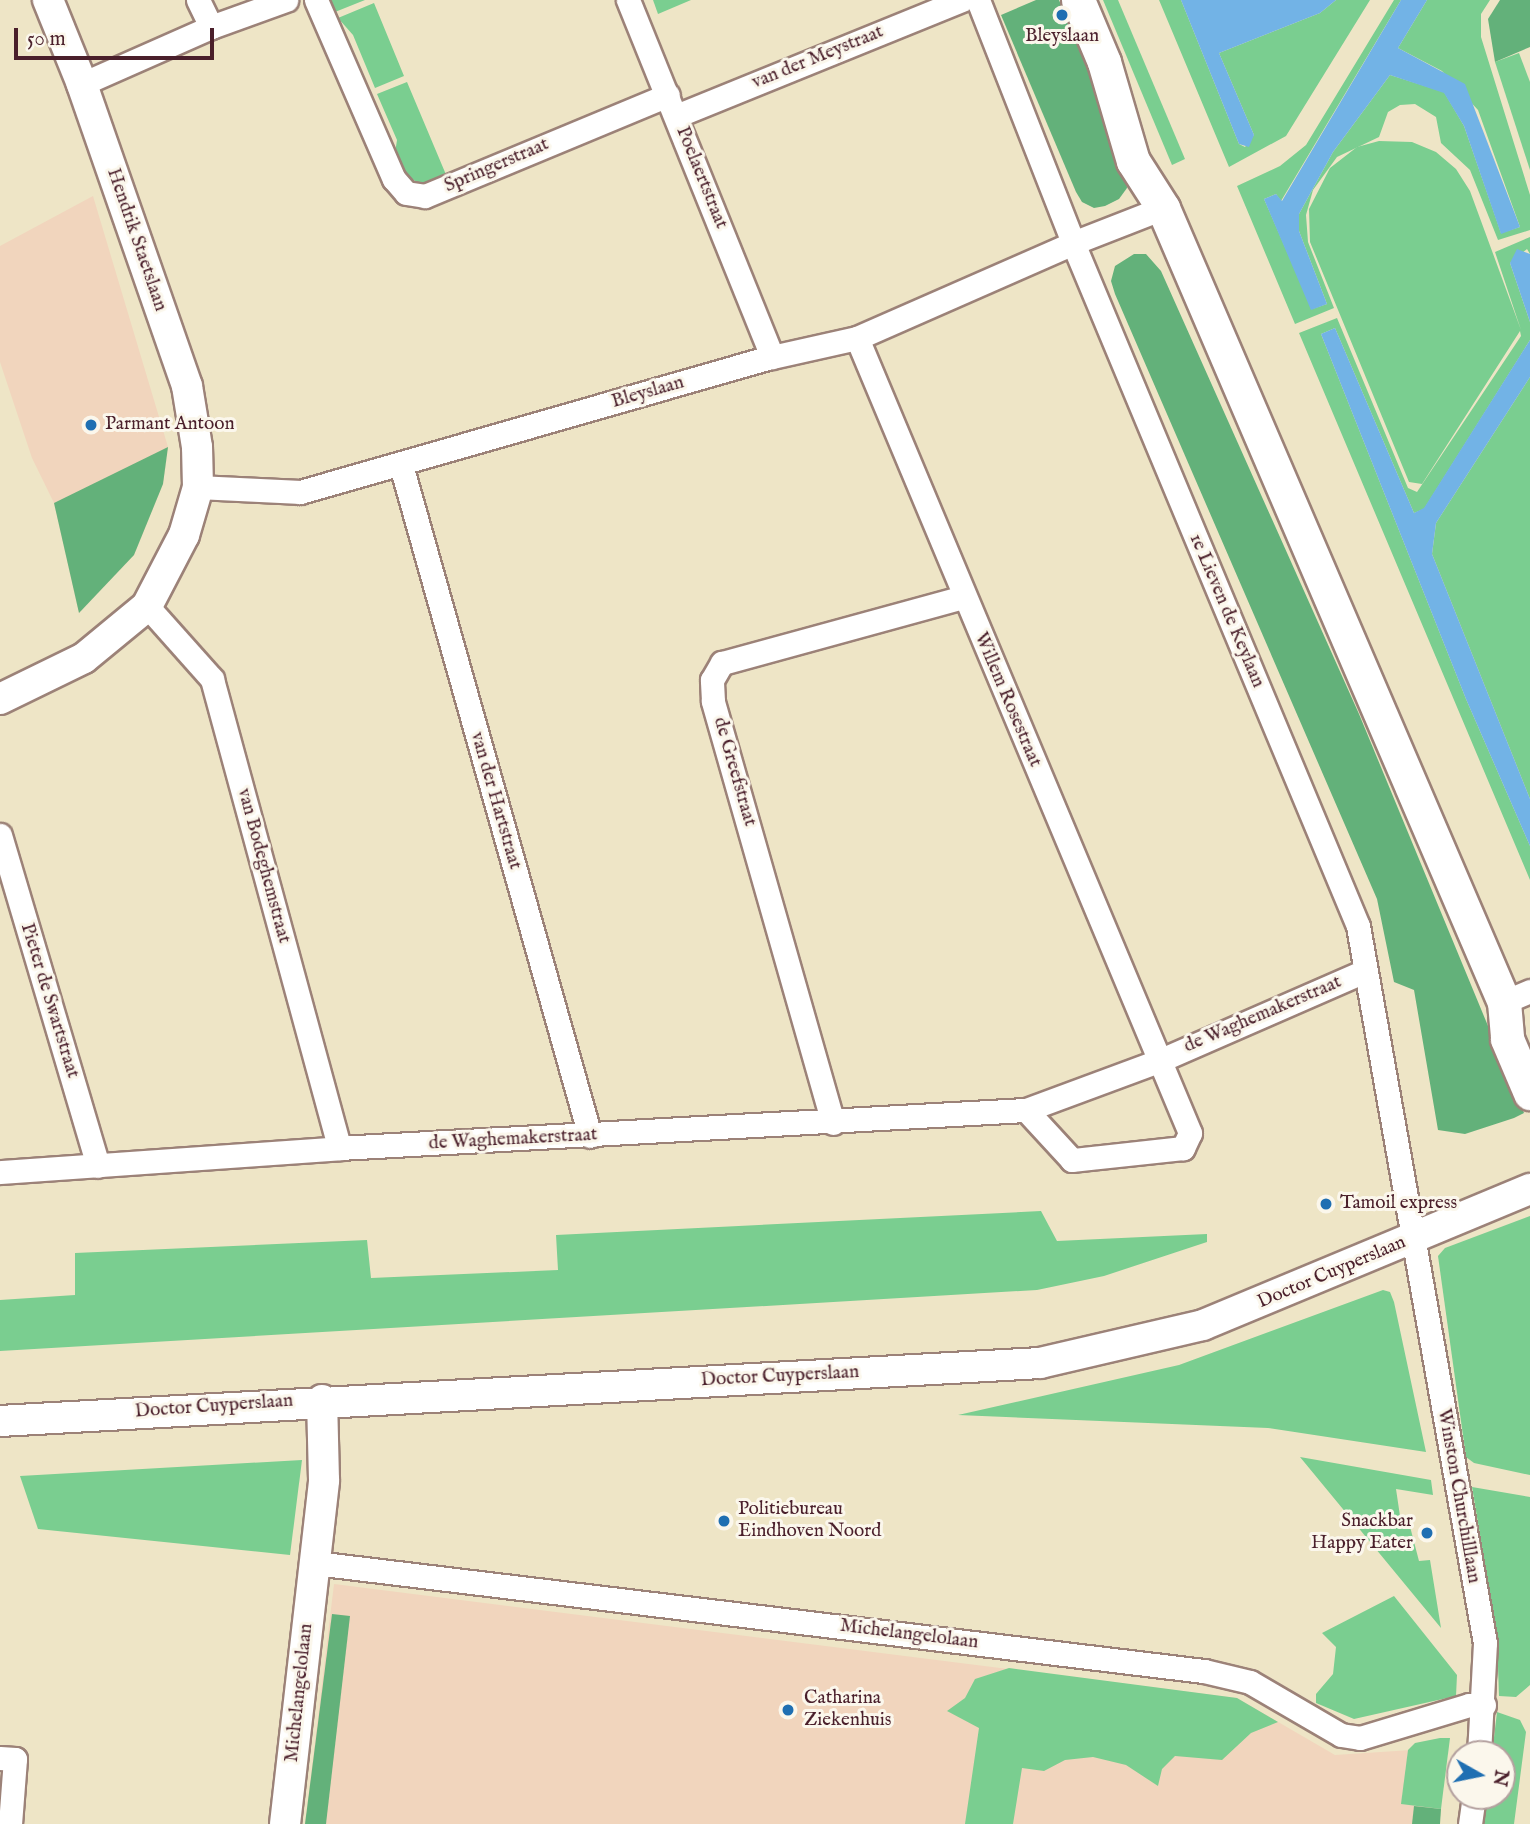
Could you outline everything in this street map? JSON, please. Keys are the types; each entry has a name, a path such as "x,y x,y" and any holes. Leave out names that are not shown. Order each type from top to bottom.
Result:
{"main road":[{"path":"1078,0 1104,62 1155,153 1163,208 1530,1024"},
{"path":"1517,996 1507,1040 1530,1093"}],"street":[{"name":"Hendrik Staetslaan","path":"48,0 82,84 187,386 197,446 198,486 184,535 146,606"},
{"path":"198,0 211,27"},
{"path":"82,84 211,27 286,0"},
{"name":"Springerstraat","path":"316,0 394,179 406,193 425,196 671,105"},
{"name":"Poelaertstraat","path":"628,0 772,357"},
{"name":"van der Meystraat","path":"671,105 961,0"},
{"name":"1e Lieven de Keylaan","path":"978,0 1073,243 1358,926 1413,1239"},
{"name":"Bleyslaan","path":"198,486 300,492 772,357 857,338 1073,243 1163,208"},
{"name":"Willem Rosestraat","path":"857,338 963,597 1161,1060"},
{"name":"van der Hartstraat","path":"401,465 590,1136"},
{"name":"de Greefstraat","path":"833,1123 713,701 712,680 722,663 963,597"},
{"path":"0,699 84,658 146,606"},
{"name":"van Bodeghemstraat","path":"146,606 212,679 339,1148"},
{"name":"Pieter de Swartstraat","path":"0,835 98,1166"},
{"name":"de Waghemakerstraat","path":"0,1172 339,1148 833,1123 1026,1110 1161,1060 1365,971"},
{"name":"de Waghemakerstraat","path":"1026,1110 1072,1160 1183,1148 1190,1133 1161,1060"},
{"name":"Doctor Cuyperslaan","path":"0,1421 1040,1363 1203,1325 1530,1189"},
{"name":"Winston Churchilllaan","path":"1413,1239 1485,1643 1480,1740"},
{"name":"Michelangelolaan","path":"285,1824 324,1480 322,1401"},
{"name":"Michelangelolaan","path":"315,1563 1204,1671 1250,1682 1340,1735 1360,1738 1469,1705 1484,1705"},
{"path":"0,1758 15,1759 10,1824"}],"shaded area":[{"name":"Parmant Antoon","path":"93,196 168,447 163,484 134,555 79,613 54,503 32,458 0,362 0,246"},
{"name":"Catharina Ziekenhuis","path":"334,1584 1237,1698 1335,1755 1442,1748 1432,1824 305,1824"}],"green space":[{"path":"331,0 365,0 335,12"},
{"path":"653,0 691,0 658,14"},
{"path":"1036,0 1059,0 1125,159 1127,188 1119,199 1105,206 1094,208 1082,202 1076,192 1001,15"},
{"path":"1103,0 1118,0 1185,159 1172,165"},
{"path":"1159,0 1181,0 1239,144 1245,147 1254,135 1219,53 1320,13 1336,0 1370,0 1286,136 1229,167"},
{"path":"1394,0 1401,0 1281,201 1276,194 1264,199 1312,309 1327,304 1299,231 1299,214 1333,152 1390,75 1444,92 1464,126 1501,233 1520,227 1478,110 1442,71 1398,48 1427,0 1490,0 1481,14 1481,37 1530,195 1530,230 1498,240 1470,170 1441,143 1436,117 1415,104 1400,105 1388,112 1379,137 1337,157 1313,190 1306,215 1308,242 1334,308 1295,324 1237,186 1280,166 1306,145"},
{"path":"1500,0 1530,0 1530,47 1495,62 1488,19"},
{"path":"374,3 404,76 375,88 353,35 338,18"},
{"path":"1519,53 1530,82 1530,170 1495,62"},
{"path":"407,82 447,177 421,185 402,172 395,153 397,140 377,94"},
{"path":"1379,141 1412,142 1436,152 1456,169 1470,191 1521,330 1495,252 1530,237 1530,254 1527,249 1510,263 1530,322 1530,340 1424,509 1414,513 1335,328 1321,334 1466,699 1530,846 1530,880 1299,333 1337,318 1408,488 1417,492 1521,336 1520,331 1422,484 1409,482 1310,242 1309,209 1330,168 1357,147"},
{"path":"1134,254 1146,254 1161,271 1359,714 1524,1113 1514,1118 1465,1134 1438,1130 1414,990 1394,982 1377,899 1115,294 1111,281 1115,266"},
{"path":"1530,377 1530,799 1432,554 1436,523"},
{"path":"168,447 163,484 134,555 79,613 54,503"},
{"path":"1041,1211 1057,1241 1207,1234 1207,1242 1104,1276 1037,1290 0,1351 0,1300 75,1295 75,1253 367,1240 371,1278 558,1270 556,1235"},
{"path":"1530,1216 1530,1475 1474,1463 1466,1457 1438,1256 1445,1248"},
{"path":"1383,1290 1390,1292 1394,1302 1426,1452 1268,1428 958,1415 1179,1365"},
{"path":"1300,1457 1431,1480 1433,1495 1396,1489 1400,1516 1407,1515 1419,1561 1430,1560 1441,1628"},
{"path":"302,1460 290,1555 38,1529 20,1476"},
{"path":"1472,1487 1530,1497 1530,1685 1516,1697 1499,1696 1497,1636"},
{"path":"1394,1596 1457,1675 1456,1696 1354,1719 1316,1703 1316,1694 1333,1674 1336,1647 1322,1633"},
{"path":"332,1614 350,1616 326,1824 305,1824"},
{"path":"1009,1668 1237,1698 1278,1722 1251,1733 1222,1760 1175,1756 1162,1769 1158,1786 1126,1765 1093,1757 1065,1760 1044,1771 1022,1768 1013,1824 965,1824 979,1728 947,1711 965,1698 975,1679"},
{"path":"1497,1712 1520,1720 1526,1732 1516,1809 1516,1740 1494,1740"},
{"path":"1450,1738 1446,1740 1446,1770 1441,1809 1401,1804 1408,1750 1415,1743"},
{"path":"1414,1806 1441,1809 1440,1824 1412,1824"},
{"path":"1485,1810 1516,1810 1514,1824 1483,1824"}],"water":[{"path":"1181,0 1336,0 1320,13 1219,53 1254,135 1249,147 1239,144"},
{"path":"1401,0 1427,0 1398,48 1465,84 1520,227 1501,234 1464,126 1444,93 1390,75 1333,152 1299,214 1299,231 1327,304 1311,310 1264,199 1276,194 1282,201"},
{"path":"1517,249 1530,254 1530,322 1510,263"},
{"path":"1335,328 1414,513 1424,508 1530,340 1530,377 1436,523 1432,554 1530,799 1530,846 1466,699 1321,334"}],"place":[{"name":"Bleyslaan","path":"1062,15"},
{"name":"Parmant Antoon","path":"91,425"},
{"name":"Tamoil express","path":"1326,1204"},
{"name":"Politiebureau Eindhoven Noord","path":"724,1521"},
{"name":"Snackbar Happy Eater","path":"1427,1533"},
{"name":"Catharina Ziekenhuis","path":"788,1710"}]}
